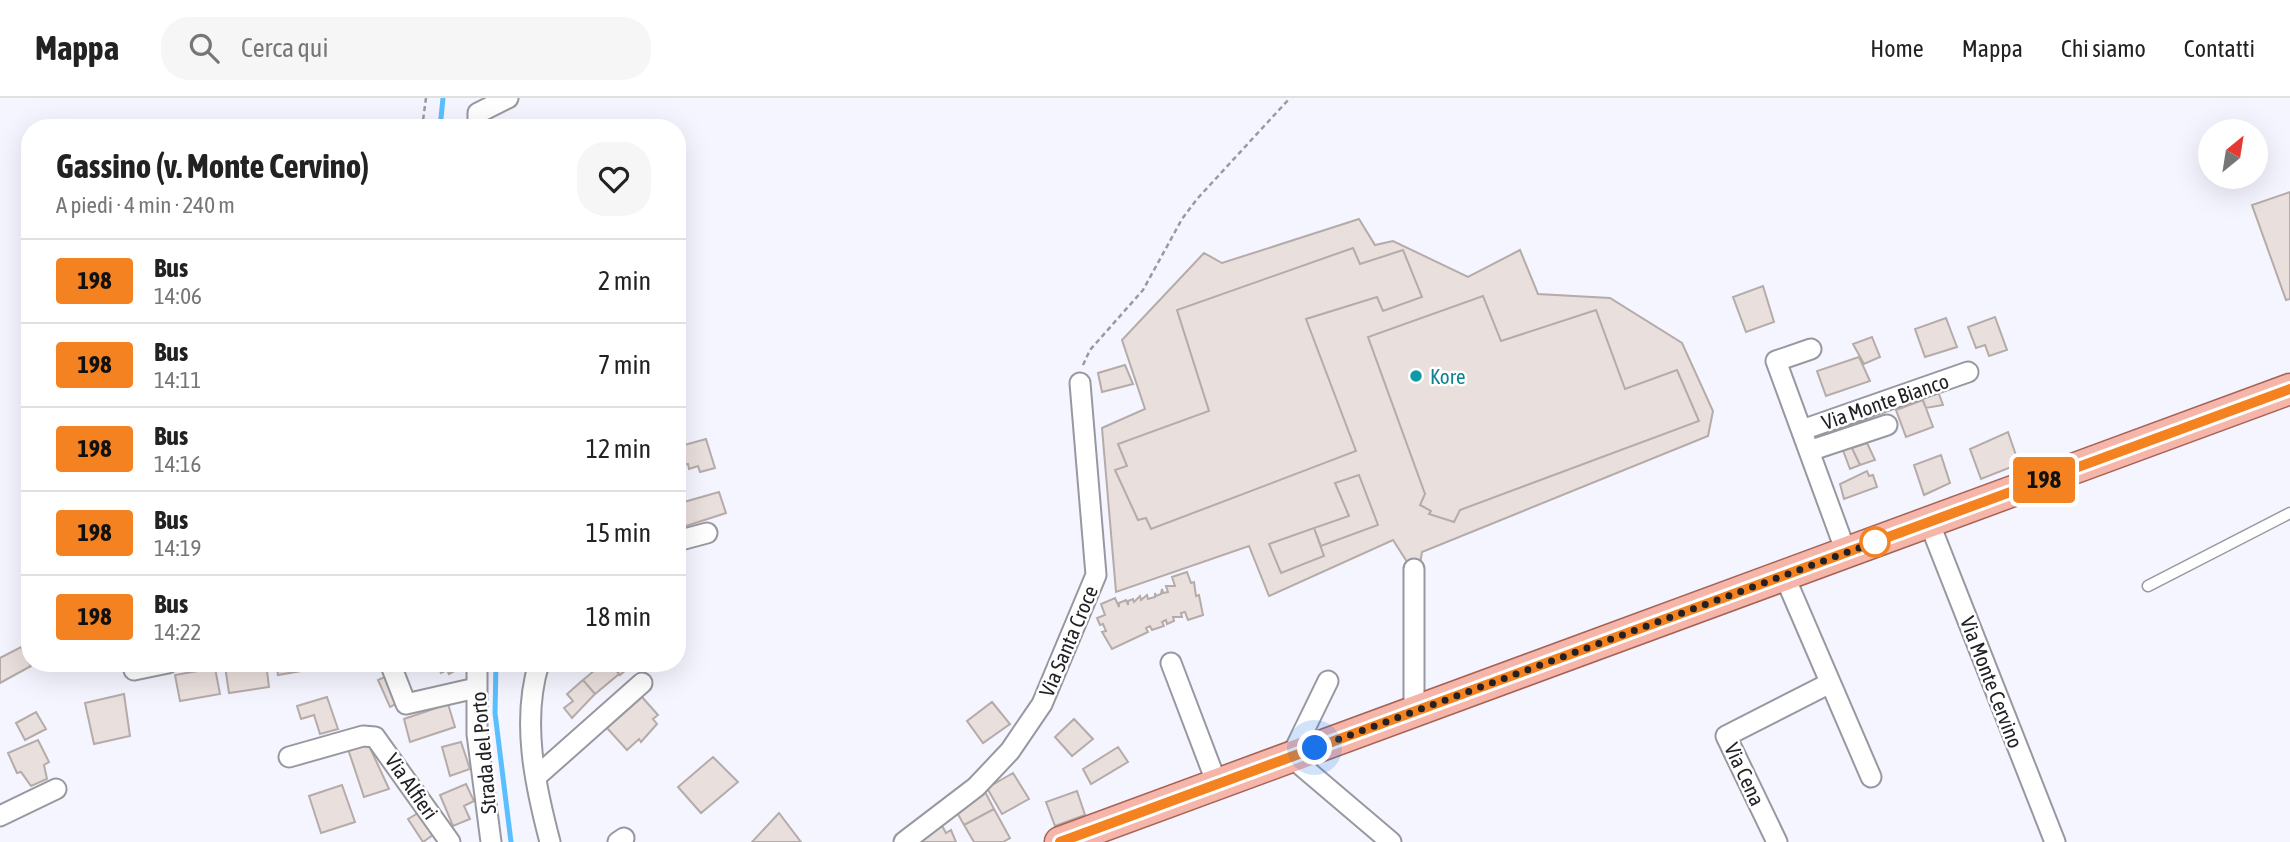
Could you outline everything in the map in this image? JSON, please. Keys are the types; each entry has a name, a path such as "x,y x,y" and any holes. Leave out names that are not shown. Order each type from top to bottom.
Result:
{"main road":[{"path":"1060,842 2290,389"}],"street":[{"path":"478,119 478,113 508,98"},
{"name":"Via Monte Bianco","path":"1811,349 1776,361 1846,552"},
{"name":"Via Monte Bianco","path":"1802,430 1968,372"},
{"name":"Via Santa Croce","path":"904,842 976,787 1010,751 1042,705 1092,586 1096,575 1080,383"},
{"path":"1809,451 1887,425"},
{"name":"Via Monte Cervino","path":"1929,522 2055,842"},
{"path":"686,539 707,533"},
{"path":"1413,712 1414,569"},
{"path":"1783,575 1871,777"},
{"path":"1171,663 1217,784"},
{"path":"394,672 406,704 476,688"},
{"name":"Strada del Porto","path":"477,672 477,734 491,842"},
{"path":"538,672 530,729 536,777 550,842"},
{"path":"1328,681 1291,757 1391,842"},
{"path":"536,777 642,683"},
{"name":"Via Cena","path":"1777,842 1726,736 1830,683"},
{"name":"Via Alfieri","path":"289,757 363,736 375,737 450,842"},
{"path":"0,816 57,789"}],"lane":[{"path":"2148,586 2290,513"}],"path":[{"path":"423,119 426,98"},
{"path":"1080,383 1090,351 1143,290 1182,219 1242,147 1290,98"}],"building":[{"path":"2290,192 2290,299 2286,300 2252,205"},
{"name":"Kore","path":"1359,219 1375,245 1393,241 1468,277 1520,250 1538,294 1610,298 1682,343 1713,411 1708,436 1422,552 1420,564 1409,565 1393,540 1269,596 1249,546 1116,592 1102,428 1145,409 1122,340 1204,253 1222,263"},
{"path":"1353,248 1360,264 1403,250 1422,297 1383,311 1377,297 1306,319 1356,451 1151,529 1146,518 1138,520 1115,470 1127,466 1118,444 1209,411 1177,310"},
{"path":"1763,286 1774,322 1746,332 1733,297"},
{"path":"1483,296 1501,341 1596,310 1625,389 1677,370 1699,421 1460,510 1454,522 1429,514 1431,511 1420,505 1425,494 1368,337"},
{"path":"1995,317 2007,350 1989,356 1985,345 1976,348 1968,327"},
{"path":"1946,318 1957,347 1925,357 1915,329"},
{"path":"1872,337 1880,357 1864,364 1853,344"},
{"path":"1859,357 1870,381 1826,396 1817,371"},
{"path":"1125,365 1133,384 1102,392 1098,373"},
{"path":"1936,386 1943,405 1926,408 1919,392"},
{"path":"1923,400 1933,427 1906,437 1896,410"},
{"path":"2008,432 2019,464 1981,479 1970,449"},
{"path":"706,439 715,468 700,472 698,466 689,469 686,464 686,445"},
{"path":"1849,442 1860,465 1850,469 1841,445"},
{"path":"1867,443 1875,460 1860,465 1852,448"},
{"path":"1941,455 1950,483 1924,495 1914,465"},
{"path":"1867,471 1869,476 1873,475 1877,487 1844,499 1840,484"},
{"path":"1359,475 1378,525 1321,546 1314,528 1349,516 1335,483"},
{"path":"719,492 726,513 686,526 686,501"},
{"path":"1314,528 1324,556 1281,573 1269,544"},
{"path":"1187,572 1191,583 1194,582 1196,596 1199,595 1203,615 1188,620 1185,612 1181,613 1182,617 1173,617 1174,621 1167,624 1166,620 1162,622 1164,626 1152,630 1150,626 1146,628 1148,632 1112,649 1102,632 1106,631 1103,624 1100,625 1097,618 1105,615 1101,604 1115,598 1119,607 1119,603 1126,600 1128,605 1128,601 1133,599 1134,602 1140,596 1141,600 1147,595 1148,599 1155,597 1155,593 1156,596 1161,594 1162,589 1163,593 1168,592 1166,586 1175,586 1172,577"},
{"path":"21,647 21,671 0,683 0,658"},
{"path":"216,672 220,694 180,701 175,675"},
{"path":"226,672 267,672 269,687 229,693"},
{"path":"592,672 619,674 595,694 583,680"},
{"path":"389,675 402,701 390,707 378,680"},
{"path":"583,680 595,694 572,718 564,708 573,701 567,694"},
{"path":"124,694 130,736 94,744 85,703"},
{"path":"327,697 338,729 320,734 314,715 301,719 297,706"},
{"path":"642,697 658,715 653,719 657,724 641,742 639,739 627,750 607,728"},
{"path":"992,702 1010,724 983,743 967,721"},
{"path":"448,704 455,727 410,742 404,719"},
{"path":"36,712 46,729 25,740 16,723"},
{"path":"1074,719 1093,739 1072,756 1055,737"},
{"path":"366,739 389,789 364,797 347,746"},
{"path":"38,740 49,762 44,765 47,779 31,786 21,772 17,773 8,753"},
{"path":"461,742 470,769 450,776 442,747"},
{"path":"1118,747 1128,762 1091,784 1083,769"},
{"path":"713,757 738,782 701,813 678,787"},
{"path":"1013,773 1029,799 1002,814 987,788"},
{"path":"466,784 474,801 464,806 470,819 453,826 440,795"},
{"path":"342,785 355,822 321,833 309,796"},
{"path":"982,786 994,809 964,825 955,809"},
{"path":"1077,791 1085,815 1055,826 1046,802"},
{"path":"425,809 440,830 423,842 408,819"},
{"path":"994,809 1010,838 1003,842 974,842 964,825"},
{"path":"779,813 801,842 752,842"},
{"path":"940,822 946,833 951,830 956,842 918,842"}],"waterway":[{"path":"441,119 443,98"},
{"path":"496,672 495,713 511,842"}],"bus line":[{"name":"198","path":"1060,842 2290,389"}],"place":[{"name":"Kore","path":"1416,376"}],"route":[{"path":"1315,748 1875,542"}]}
